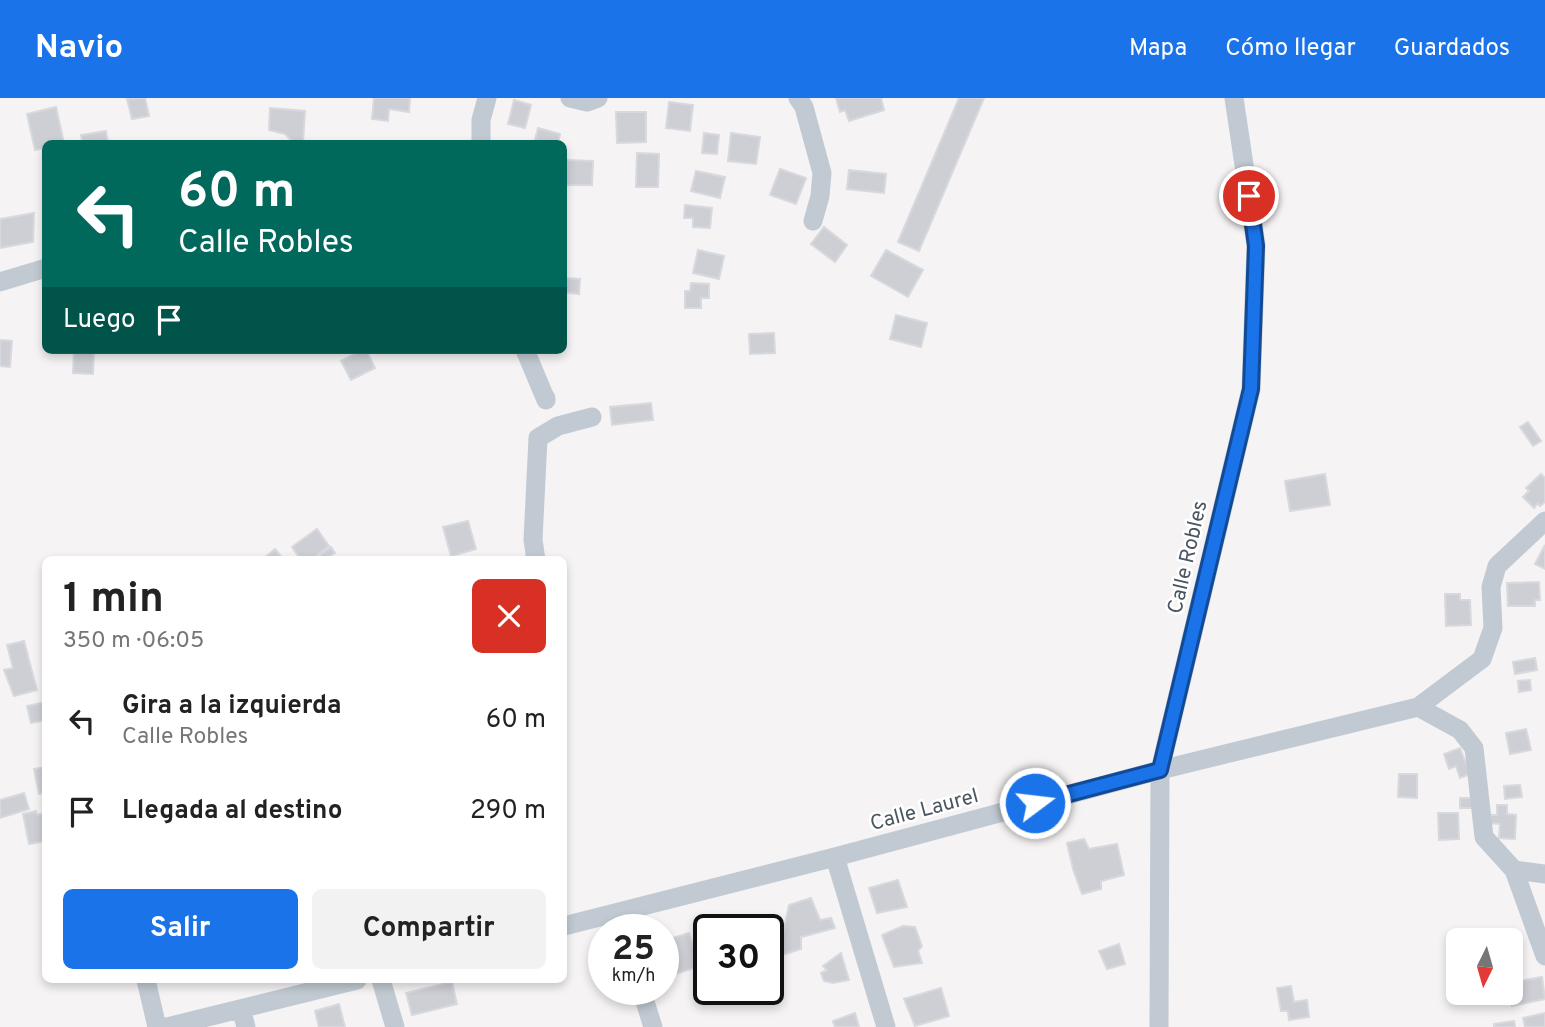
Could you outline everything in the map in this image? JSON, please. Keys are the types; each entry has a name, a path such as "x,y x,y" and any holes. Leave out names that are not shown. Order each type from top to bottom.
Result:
{"street":[{"path":"481,140 481,120 487,98"},
{"path":"570,98 587,102 598,98"},
{"path":"798,98 804,107 822,173 814,221"},
{"name":"Calle Robles","path":"1159,1027 1160,770 1251,389 1256,246 1234,98"},
{"path":"0,282 42,269"},
{"path":"527,354 547,400 546,398"},
{"path":"535,556 533,540 538,438 558,426 592,417"},
{"path":"1545,521 1497,566 1490,587 1493,628 1482,660 1418,707 1460,730 1474,748 1484,837 1514,870 1545,956"},
{"name":"Calle Laurel","path":"644,914 835,857 1160,770 1418,707"},
{"path":"835,857 886,1027"},
{"path":"1514,870 1545,874"},
{"name":"Calle Laurel","path":"567,926 588,924"},
{"path":"147,983 157,1027"},
{"path":"167,1027 243,1018 348,983"},
{"path":"382,983 395,1027"},
{"path":"646,1005 653,1027"}],"building":[{"path":"145,98 149,116 132,119 127,99"},
{"path":"374,98 410,98 409,112 389,109 388,121 372,119"},
{"path":"836,98 881,98 884,110 849,121 845,110 840,112"},
{"path":"959,98 984,98 919,251 898,242"},
{"path":"514,100 531,105 525,128 508,124"},
{"path":"669,102 693,105 690,131 666,128"},
{"path":"56,107 63,140 42,140 42,149 35,150 27,114"},
{"path":"270,108 305,111 303,140 291,140 285,134 269,130"},
{"path":"616,112 646,112 646,142 617,143"},
{"path":"538,128 560,134 559,140 535,140"},
{"path":"106,131 107,140 82,140 81,135"},
{"path":"704,133 719,135 717,154 702,153"},
{"path":"731,133 760,137 756,164 728,161"},
{"path":"637,153 659,154 658,187 636,187"},
{"path":"567,160 593,161 592,185 567,185"},
{"path":"780,169 806,178 796,204 770,195"},
{"path":"849,170 886,174 884,193 847,189"},
{"path":"696,171 725,177 720,198 691,191"},
{"path":"685,205 712,208 710,228 693,227 693,218 684,218"},
{"path":"34,213 33,242 0,248 0,219"},
{"path":"824,227 847,245 835,262 811,244"},
{"path":"698,250 724,256 719,279 693,273"},
{"path":"886,250 923,270 908,297 871,276"},
{"path":"567,278 580,279 579,294 567,292"},
{"path":"691,283 709,284 709,298 701,298 701,308 685,308 685,291 690,291"},
{"path":"896,315 927,323 921,347 890,339"},
{"path":"774,333 775,353 750,354 749,334"},
{"path":"0,340 12,341 10,367 0,366"},
{"path":"74,354 94,354 93,374 73,373"},
{"path":"354,354 368,354 375,368 351,380 341,361"},
{"path":"651,403 653,420 612,425 610,407"},
{"path":"1528,422 1541,441 1533,446 1520,427"},
{"path":"1325,474 1330,505 1290,511 1285,481"},
{"path":"1541,474 1545,478 1545,502 1540,506 1538,503 1534,508 1523,497 1529,491 1526,488"},
{"path":"468,521 476,549 451,556 443,527"},
{"path":"317,529 329,546 318,556 298,556 292,547"},
{"path":"1545,545 1545,569 1535,564"},
{"path":"331,547 335,553 330,556 320,555"},
{"path":"275,549 281,556 267,556"},
{"path":"1539,582 1540,600 1535,600 1535,606 1508,606 1507,583"},
{"path":"1445,594 1460,594 1460,600 1470,600 1471,625 1446,626"},
{"path":"24,641 37,690 14,696 4,670 13,668 7,645"},
{"path":"1535,658 1537,670 1515,674 1513,662"},
{"path":"1530,680 1531,690 1519,692 1518,681"},
{"path":"42,703 42,721 31,723 27,706"},
{"path":"1526,729 1531,750 1510,754 1506,733"},
{"path":"1460,748 1470,774 1460,778 1456,766 1449,769 1444,754"},
{"path":"42,768 42,794 39,794 34,769"},
{"path":"1399,774 1417,774 1417,798 1398,797"},
{"path":"1520,785 1522,797 1505,799 1504,786"},
{"path":"24,793 29,809 0,818 0,800"},
{"path":"1460,798 1474,798 1474,808 1460,808"},
{"path":"1497,805 1507,805 1507,814 1516,815 1515,839 1499,838 1500,824 1490,823 1491,815 1497,815"},
{"path":"36,811 37,815 42,814 42,842 29,844 23,814"},
{"path":"1438,813 1458,813 1459,839 1439,840"},
{"path":"1084,839 1089,849 1117,844 1124,875 1101,881 1101,889 1082,894 1067,843"},
{"path":"898,880 907,907 877,913 869,888"},
{"path":"811,898 820,920 831,918 835,928 801,937 801,949 784,954 784,930 789,905"},
{"path":"903,926 915,927 922,946 918,951 922,963 894,967 882,935"},
{"path":"689,933 693,945 693,968 679,973 679,936"},
{"path":"1119,944 1125,964 1107,969 1099,951"},
{"path":"841,953 849,980 833,983 824,981 821,973 827,970 823,966"},
{"path":"1542,977 1545,999 1523,1004 1523,981"},
{"path":"452,983 457,1004 412,1015 406,993"},
{"path":"1291,986 1294,1002 1307,1000 1309,1017 1289,1020 1288,1011 1281,1011 1277,988"},
{"path":"941,988 949,1016 915,1026 904,999"},
{"path":"339,1004 345,1027 319,1027 315,1011"},
{"path":"855,1013 859,1027 835,1027 833,1021"},
{"path":"1545,1013 1545,1027 1525,1027 1523,1018"},
{"path":"1514,1021 1515,1027 1494,1027 1494,1024"}],"route":[{"path":"1035,803 1160,770 1251,389 1256,246 1249,196"}]}
